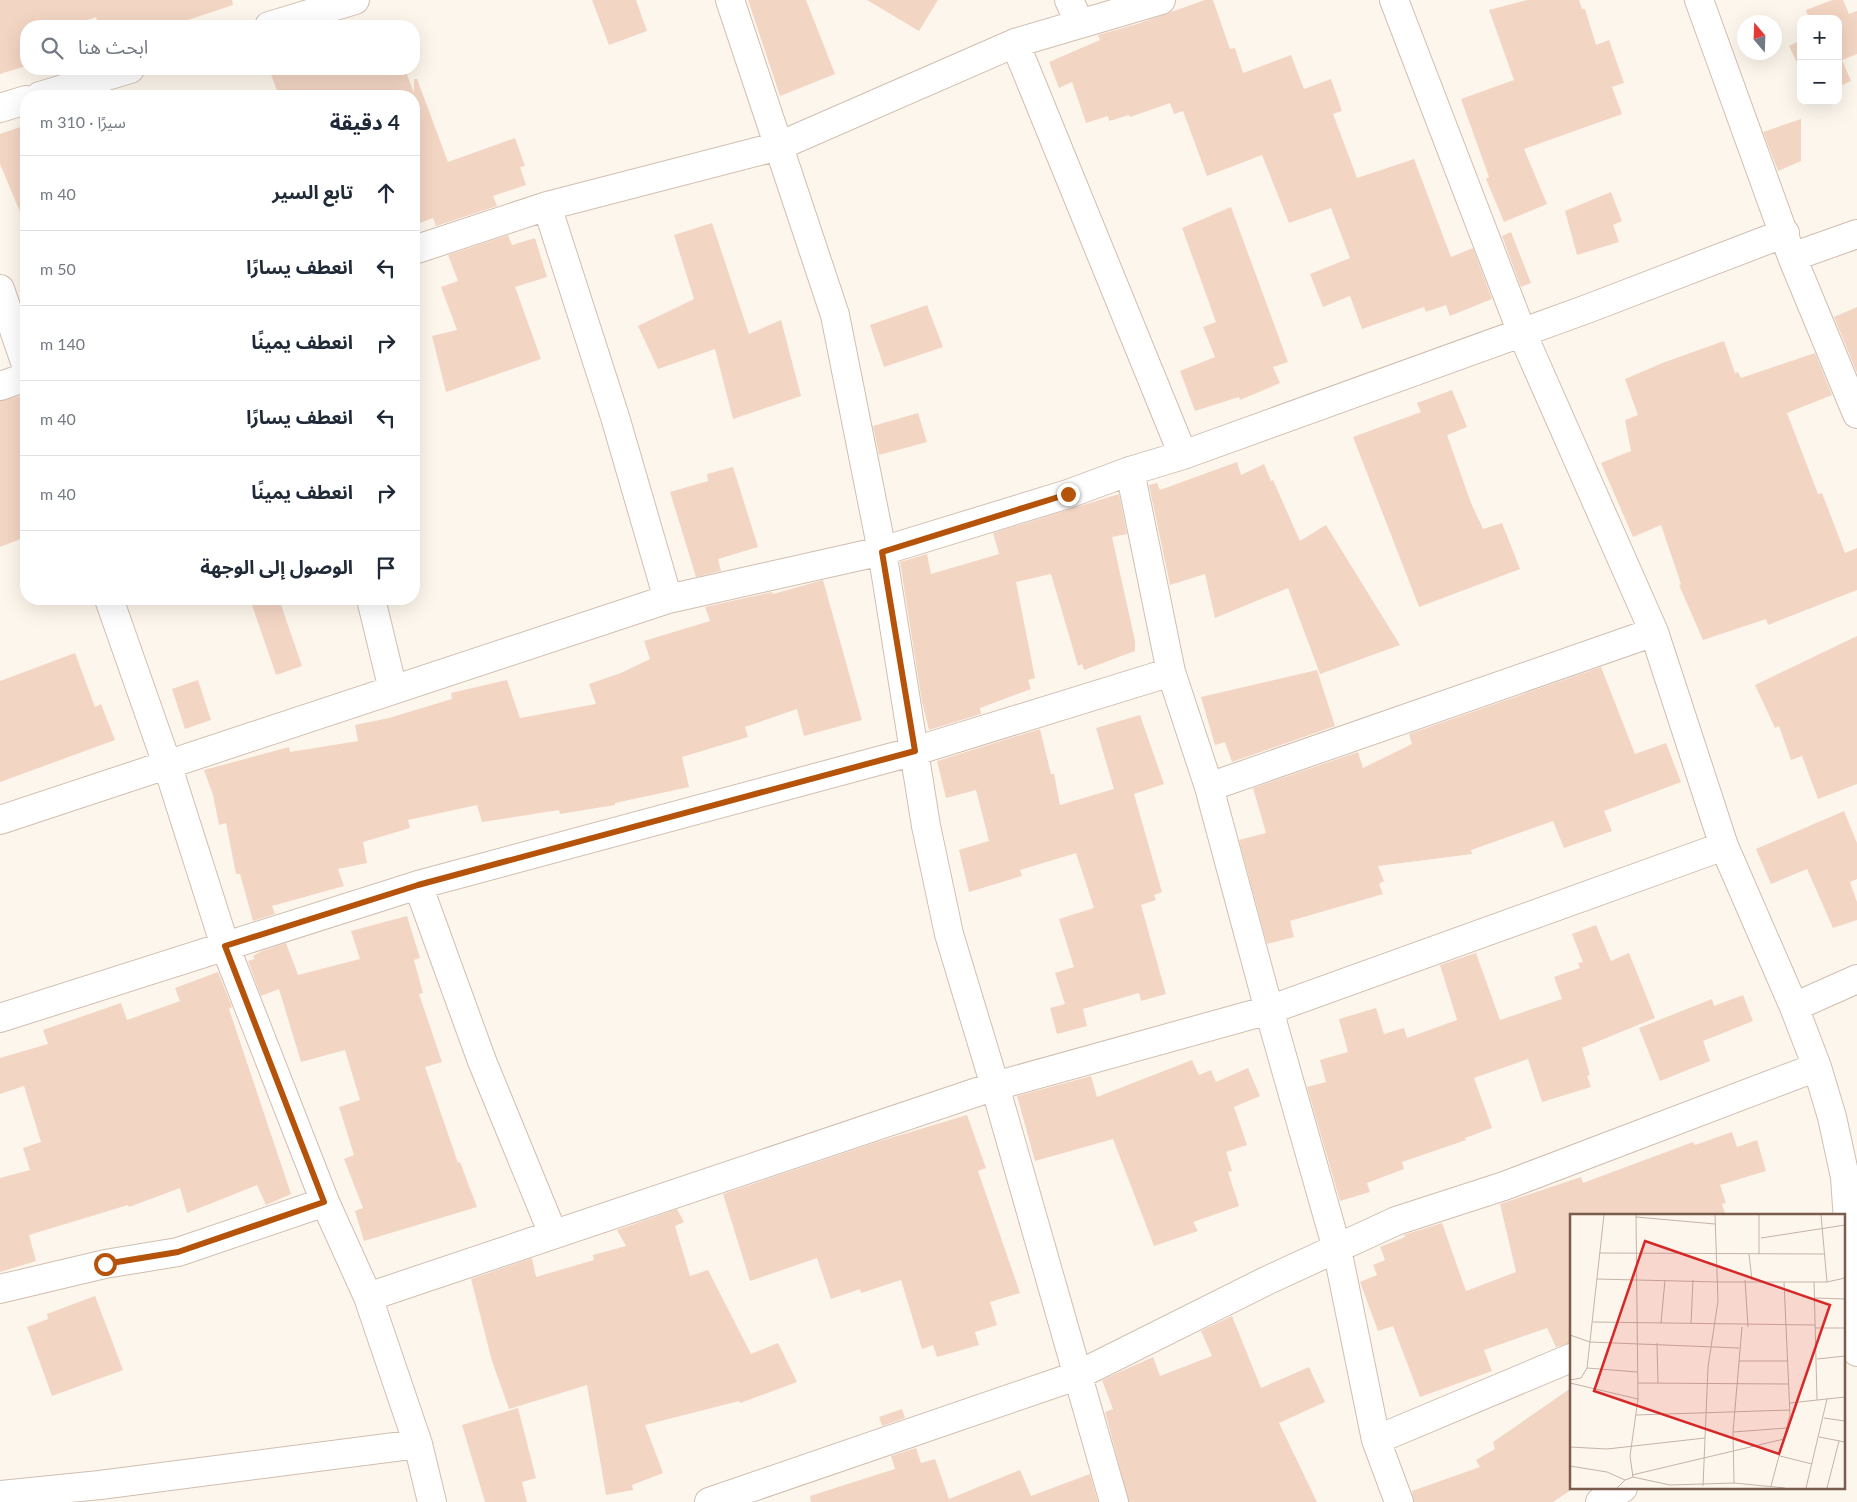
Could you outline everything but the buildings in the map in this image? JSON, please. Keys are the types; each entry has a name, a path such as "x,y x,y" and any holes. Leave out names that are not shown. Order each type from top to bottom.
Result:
{"street":[{"path":"289,20 355,0"},
{"path":"730,0 835,315 882,552 926,826 948,934 995,1086 1076,1376 1114,1502"},
{"path":"420,248 547,206 779,146 1015,43 1074,12 1160,0"},
{"path":"1394,0 1522,333 1654,632 1724,846 1794,1007 1817,1068 1832,1117 1844,1177 1846,1242 1857,1350 1844,1356"},
{"path":"1699,0 1789,245 1857,414"},
{"path":"1015,43 1183,455"},
{"path":"60,90 110,75"},
{"path":"0,108 20,102"},
{"path":"547,206 614,417 668,599"},
{"path":"0,820 668,599 882,552 1068,494 1130,471 1183,455 1522,333 1789,245 1857,234"},
{"path":"0,289 20,347"},
{"path":"0,386 20,379"},
{"path":"1130,471 1172,672 1209,787 1269,1010 1337,1249 1376,1440 1399,1502"},
{"path":"111,605 167,764 225,946 324,1202 368,1297 418,1444 432,1502"},
{"path":"372,605 393,690"},
{"path":"1209,787 1654,632"},
{"path":"0,1018 418,885 915,751 1172,672"},
{"path":"368,1297 995,1086 1269,1010 1724,846"},
{"path":"418,885 482,1061 553,1234"},
{"path":"1794,1007 1857,979"},
{"path":"709,1502 1076,1376 1266,1281 1396,1221 1504,1186 1817,1068"},
{"path":"0,1289 105,1264 178,1252 324,1202"},
{"path":"1376,1440 1570,1358"},
{"path":"0,1495 100,1485 418,1444"},
{"path":"1600,1502 1620,1490"}],"route":[{"path":"105,1264 178,1252 324,1202 225,946 418,885 915,751 882,552 1068,494"}]}
